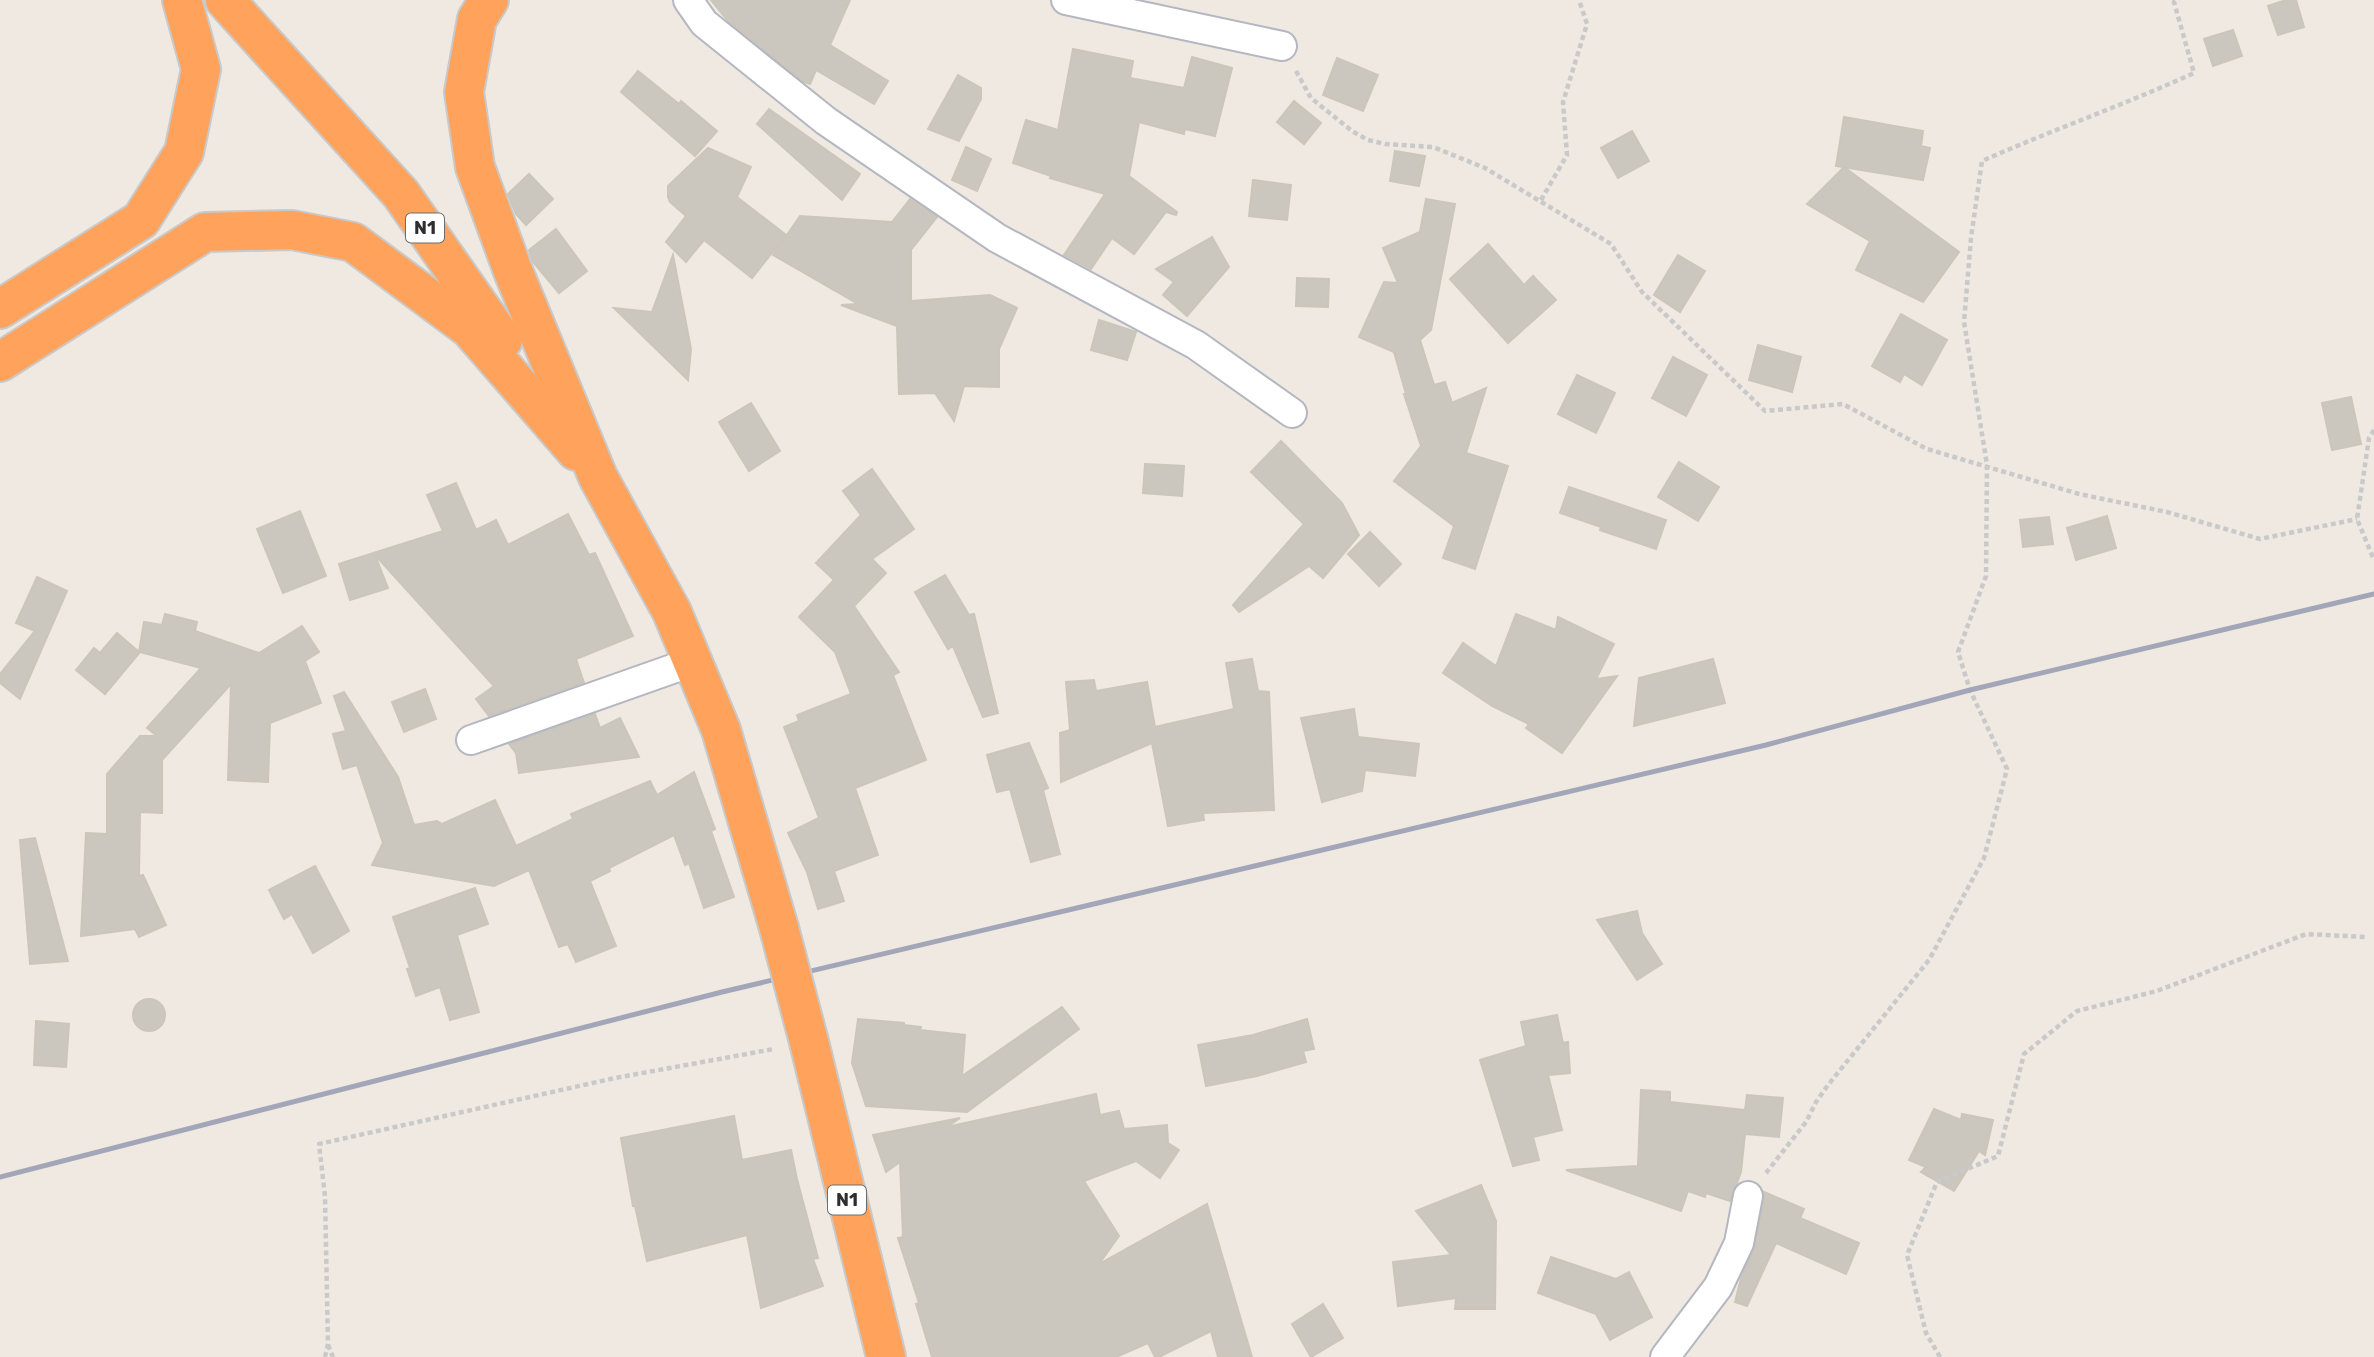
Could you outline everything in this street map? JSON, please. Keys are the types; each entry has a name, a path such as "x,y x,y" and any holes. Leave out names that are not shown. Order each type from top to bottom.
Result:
{"highway":[{"path":"0,309 141,220 184,152 201,69 182,0"},
{"name":"N1","path":"225,0 401,194 598,477 671,612 721,730 779,928 886,1357"},
{"path":"489,0 477,19 464,92 475,167 513,271 598,477"},
{"path":"0,362 205,232 292,230 354,242 470,329 598,477"}],"street":[{"path":"688,0 704,23 826,121 974,223 1196,345 1292,412"},
{"path":"1066,0 1282,46"},
{"path":"471,740 692,662"},
{"path":"1665,1357 1718,1287 1739,1243 1748,1196"}],"path":[{"path":"1541,200 1567,155 1563,102 1587,24 1579,0"},
{"path":"1748,1196 1806,1122 1828,1085 1929,960 1984,858 2007,769 1970,690 1958,652 1986,576 1987,465 1964,322 1971,239 1982,161 2046,133 2134,101 2194,73 2174,2 2179,0"},
{"path":"1282,46 1311,98 1352,131 1385,144 1433,147 1485,167 1611,243 1642,292 1765,411 1843,404 1927,449 2079,494 2167,512 2260,539 2357,519"},
{"path":"2374,430 2369,438 2357,519 2374,561"},
{"path":"1940,1357 1926,1334 1907,1255 1937,1182 1998,1156 2024,1054 2077,1011 2157,991 2306,934 2365,937"},
{"path":"325,1357 328,1344 324,1196 319,1144 615,1078 809,1042"},
{"path":"328,1344 333,1357"}],"building":[{"path":"711,0 850,0 830,45 888,81 874,104 816,70 810,84 802,81 728,21"},
{"path":"2296,0 2304,27 2278,35 2268,6"},
{"path":"2233,30 2242,56 2213,66 2204,39"},
{"path":"1073,49 1133,61 1130,78 1184,88 1192,57 1232,68 1215,136 1185,129 1184,134 1139,122 1129,176 1177,212 1176,215 1166,212 1134,254 1112,238 1091,269 1064,255 1105,194 1050,178 1051,176 1013,163 1026,120 1058,130"},
{"path":"1337,58 1378,75 1363,111 1323,95"},
{"path":"638,71 679,104 681,101 717,131 695,156 621,92"},
{"path":"958,75 981,88 981,99 959,141 928,129"},
{"path":"1294,101 1321,123 1304,144 1277,122"},
{"path":"769,109 860,174 842,200 757,124"},
{"path":"1844,117 1923,131 1921,146 1930,148 1923,180 1836,166"},
{"path":"1632,131 1649,161 1618,178 1601,148"},
{"path":"966,147 991,159 977,191 952,180"},
{"path":"708,148 751,167 737,197 786,235 752,278 704,240 686,262 666,242 686,216 670,202 668,186"},
{"path":"1395,151 1425,156 1419,186 1390,181"},
{"path":"1844,167 1959,252 1923,302 1856,270 1870,241 1807,204"},
{"path":"529,174 553,199 526,225 516,214 508,194"},
{"path":"1253,180 1291,185 1287,220 1249,216"},
{"path":"910,199 937,217 911,250 911,301 990,295 1017,308 999,349 999,387 964,386 954,421 935,393 899,394 897,326 841,305 858,304 773,255 800,216 892,222"},
{"path":"1426,199 1455,204 1431,330 1420,340 1434,385 1445,382 1452,403 1486,388 1466,453 1508,466 1475,569 1443,558 1454,526 1394,481 1421,446 1394,352 1359,337 1384,282 1398,283 1383,248 1420,232"},
{"path":"556,229 587,271 559,293 533,262 529,250"},
{"path":"1212,237 1229,267 1187,316 1163,295 1174,282 1156,269"},
{"path":"1488,244 1524,285 1533,276 1556,300 1508,343 1450,279"},
{"path":"673,255 691,349 688,380 614,308 652,312"},
{"path":"1678,255 1705,271 1680,312 1654,295"},
{"path":"1297,278 1329,279 1328,307 1296,306"},
{"path":"1901,314 1947,340 1922,385 1904,374 1900,382 1872,366"},
{"path":"1099,320 1136,332 1127,360 1091,350"},
{"path":"1758,345 1801,357 1792,392 1749,380"},
{"path":"1673,357 1707,375 1686,416 1652,398"},
{"path":"1577,375 1615,393 1596,433 1558,414"},
{"path":"2351,397 2361,444 2332,450 2322,403"},
{"path":"751,403 780,451 749,471 719,422"},
{"path":"1281,441 1342,503 1359,535 1323,578 1309,566 1239,612 1233,605 1304,524 1251,472"},
{"path":"1679,462 1719,487 1698,521 1658,497"},
{"path":"1145,464 1184,466 1182,496 1143,493"},
{"path":"872,469 914,529 872,559 886,573 854,606 899,672 893,675 926,760 855,788 878,855 834,871 844,901 818,909 807,872 788,833 819,818 784,727 799,721 797,715 851,694 835,652 799,617 834,580 816,563 861,515 843,491"},
{"path":"456,483 476,530 496,520 508,545 568,514 589,555 595,553 633,636 576,659 584,683 489,716 476,699 494,686 375,555 388,588 350,600 339,564 443,531 427,495"},
{"path":"1569,487 1666,520 1656,549 1560,513"},
{"path":"300,511 326,576 283,593 257,529"},
{"path":"2107,516 2116,548 2076,560 2067,528"},
{"path":"2049,517 2053,544 2023,547 2020,520"},
{"path":"1370,532 1401,564 1379,586 1348,554"},
{"path":"945,575 969,615 974,614 998,713 983,717 953,646 948,649 915,592"},
{"path":"37,577 67,591 20,699 0,683 0,674 35,631 16,623"},
{"path":"165,614 197,622 195,631 259,653 302,626 319,652 305,661 321,703 270,723 268,782 228,780 231,684 162,760 162,813 140,812 139,876 143,875 166,925 139,937 135,929 81,936 86,833 107,834 107,774 140,736 157,736 147,728 201,668 140,652 105,694 76,670 94,648 100,653 117,633 139,652 144,622 162,625"},
{"path":"1516,614 1556,630 1558,617 1614,644 1596,679 1617,676 1562,753 1526,728 1529,724 1492,706 1443,673 1463,643 1496,666"},
{"path":"1252,659 1258,691 1269,692 1274,810 1203,813 1204,820 1168,826 1152,743 1061,782 1060,733 1070,730 1066,682 1094,680 1096,691 1147,682 1155,727 1234,709 1226,663"},
{"path":"1713,659 1725,703 1634,726 1639,678"},
{"path":"425,689 436,719 404,732 392,702"},
{"path":"344,692 398,777 414,825 437,821 442,824 495,800 516,846 573,819 571,814 650,781 657,795 694,772 715,829 711,831 734,897 704,908 689,863 685,865 674,835 609,868 610,871 590,881 616,946 576,962 568,944 559,947 529,870 494,886 372,865 383,843 357,765 343,769 333,734 346,731 334,696"},
{"path":"1354,709 1358,737 1419,744 1415,776 1365,770 1362,791 1322,802 1301,718"},
{"path":"595,714 600,728 620,718 639,757 519,773 516,753 509,744"},
{"path":"1029,743 1048,788 1043,790 1060,854 1031,862 1010,789 997,792 987,755"},
{"path":"35,838 68,961 30,964 20,840"},
{"path":"315,866 349,931 313,953 292,914 284,919 269,890"},
{"path":"475,888 488,924 457,935 479,1012 450,1020 440,987 416,996 393,917"},
{"path":"1637,911 1642,933 1662,964 1637,980 1597,920"},
{"path":"149,999 160,1004 165,1015 160,1026 149,1031 138,1026 133,1015 138,1004"},
{"path":"1062,1007 1079,1029 967,1112 866,1106 852,1063 858,1019 904,1023 921,1027 920,1030 965,1035 962,1076"},
{"path":"1557,1015 1563,1043 1568,1042 1570,1073 1548,1075 1562,1130 1533,1137 1539,1160 1513,1166 1480,1060 1526,1046 1521,1022"},
{"path":"1307,1019 1314,1049 1303,1051 1306,1062 1257,1076 1206,1086 1198,1045 1253,1035"},
{"path":"36,1021 69,1024 66,1067 34,1065"},
{"path":"1641,1090 1670,1092 1670,1102 1745,1110 1747,1095 1783,1098 1779,1137 1745,1134 1741,1172 1730,1201 1706,1193 1705,1197 1688,1191 1681,1211 1566,1170 1638,1166"},
{"path":"1096,1094 1100,1115 1119,1111 1124,1129 1167,1125 1168,1143 1179,1150 1160,1178 1136,1161 1084,1181 1119,1236 1099,1264 1207,1204 1252,1357 1218,1357 1211,1331 1159,1357 1155,1357 1148,1343 1116,1357 932,1357 916,1304 919,1303 898,1238 903,1237 900,1162 886,1172 873,1135 960,1118 947,1127"},
{"path":"1934,1109 1961,1120 1962,1114 1993,1120 1985,1155 1979,1151 1954,1191 1921,1172 1926,1167 1909,1160"},
{"path":"734,1116 742,1160 791,1150 818,1258 813,1259 823,1286 761,1308 747,1235 647,1261 633,1206 621,1138"},
{"path":"1481,1185 1496,1221 1495,1309 1455,1309 1456,1298 1398,1306 1393,1262 1451,1255 1416,1211"},
{"path":"1764,1192 1804,1209 1800,1218 1859,1243 1846,1274 1776,1243 1747,1306 1735,1302 1741,1278 1755,1246"},
{"path":"1551,1257 1616,1279 1629,1272 1652,1317 1610,1340 1596,1314 1538,1293"},
{"path":"1323,1304 1343,1338 1311,1357 1292,1324"}],"railway":[{"path":"0,1177 722,992 1766,745 1970,690 2374,594"}]}
